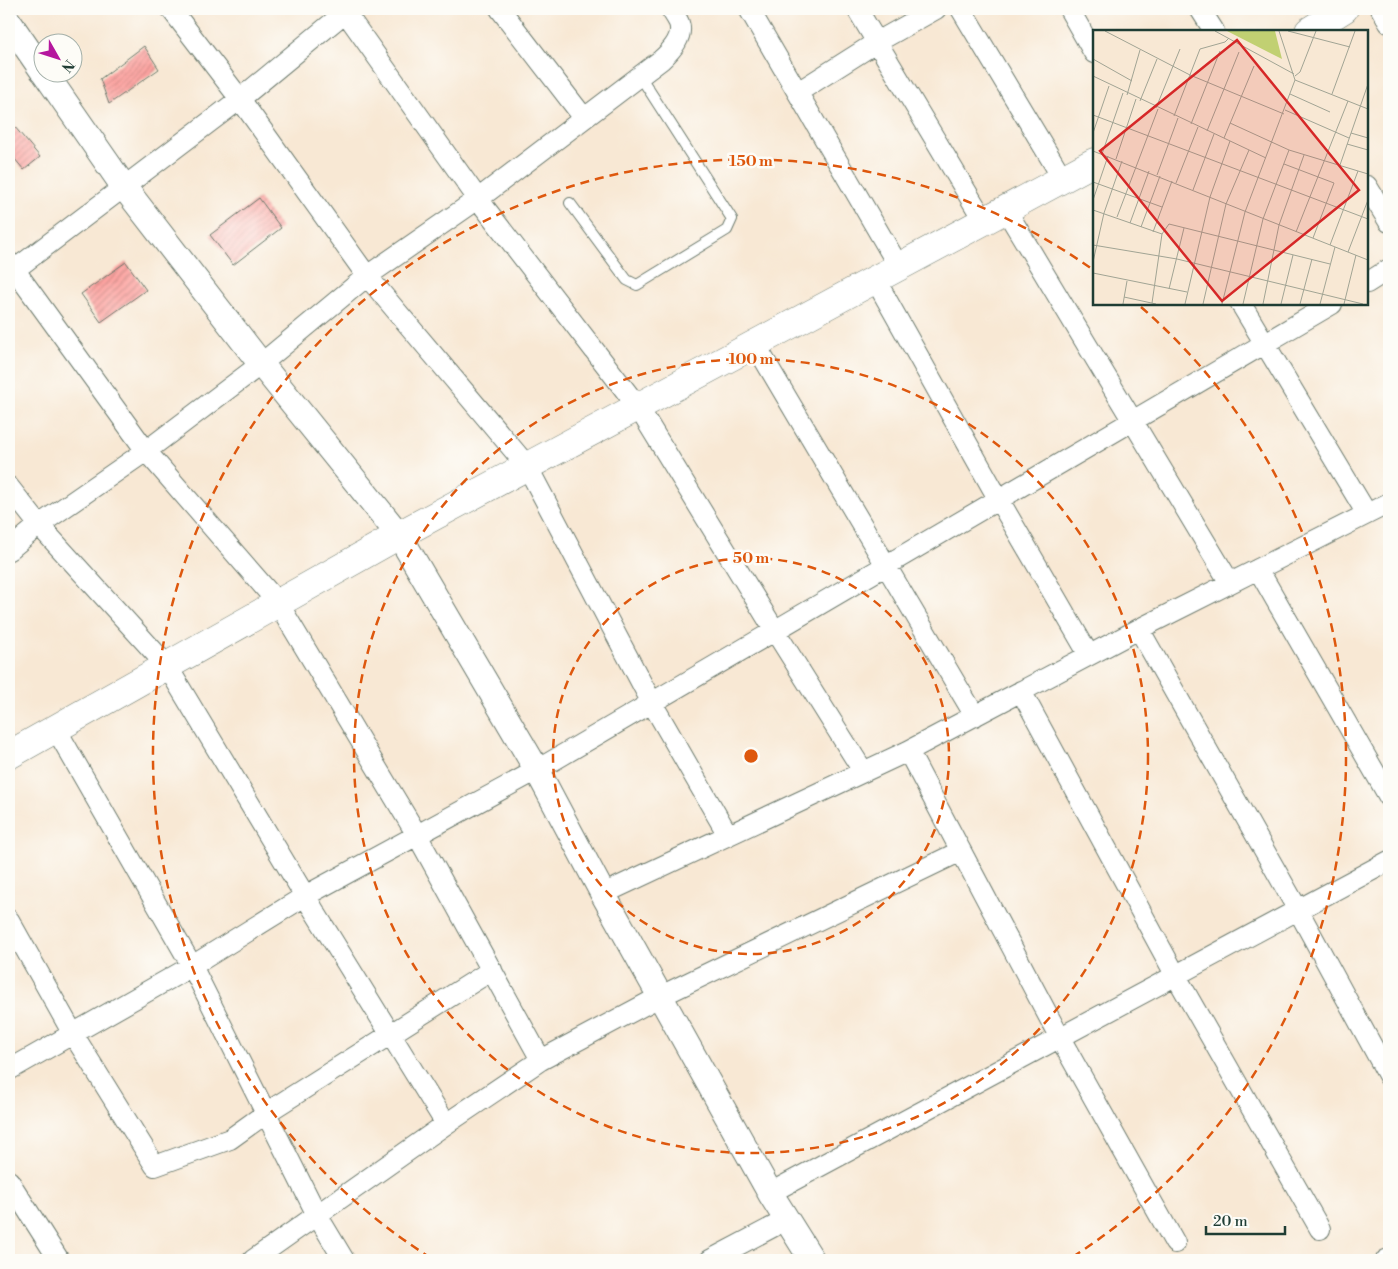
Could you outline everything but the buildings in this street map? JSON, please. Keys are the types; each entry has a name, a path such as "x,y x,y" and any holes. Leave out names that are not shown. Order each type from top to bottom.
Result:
{"main road":[{"path":"9,756 399,535 1093,163"}],"street":[{"path":"171,9 240,99 367,276 527,466 652,703 728,835"},
{"path":"500,9 584,118"},
{"path":"9,550 39,525 146,451 262,364 367,276 478,199 661,60 672,50 678,37 680,24 671,9"},
{"path":"749,9 798,92 999,500 1089,655"},
{"path":"857,9 877,42 1133,422 1230,583"},
{"path":"798,92 877,42 936,9"},
{"path":"961,9 1063,179"},
{"path":"1069,9 1093,51"},
{"path":"1200,9 1213,30"},
{"path":"1381,9 1389,22"},
{"path":"542,1060 417,835 278,603 146,451 11,268 124,187 240,99 346,10 478,199 638,407 863,772"},
{"path":"9,22 32,55"},
{"path":"51,82 124,187 399,535 537,770 603,894 770,1193 812,1260"},
{"path":"1368,188 1389,222"},
{"path":"1368,282 1389,269"},
{"path":"603,894 908,751 1230,583 1382,512 1266,344 1243,305"},
{"path":"9,1070 192,966 305,896 537,770 1330,305"},
{"path":"756,344 975,716"},
{"path":"9,487 39,525 167,666 305,896 446,1124"},
{"path":"1258,569 1389,797"},
{"path":"1139,629 1298,910 1389,1077"},
{"path":"1021,691 1176,976 1320,1229"},
{"path":"56,729 192,966 317,1215 344,1260"},
{"path":"908,751 1060,1038 1175,1243"},
{"path":"253,1260 446,1124 542,1060 661,996 961,851"},
{"path":"770,1193 1389,861"},
{"path":"9,920 73,1034 155,1166 230,1139 269,1111 492,970"},
{"path":"9,1182 59,1260"},
{"path":"710,1260 786,1220"}],"lane":[{"path":"570,203 627,280 637,285 727,230 730,225 732,219 640,76"}]}
